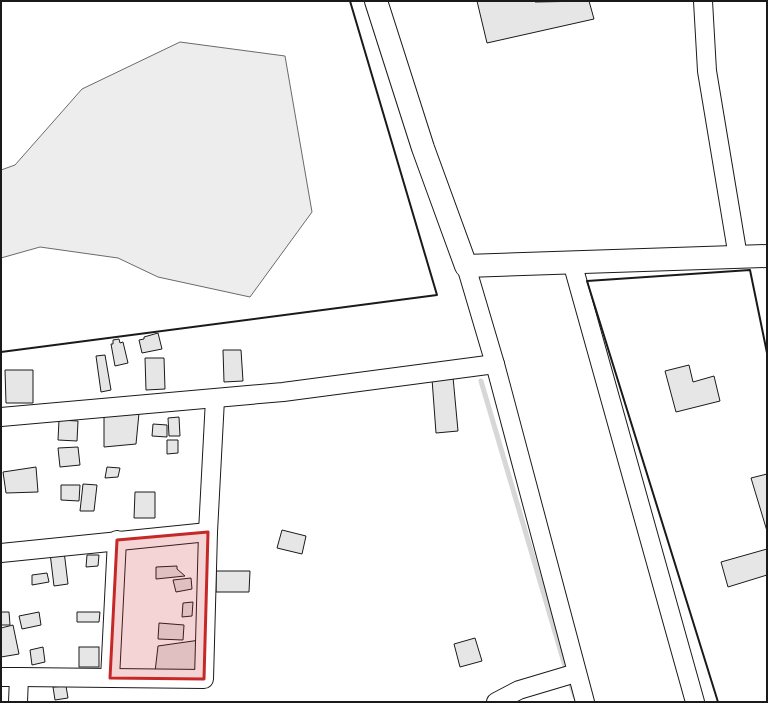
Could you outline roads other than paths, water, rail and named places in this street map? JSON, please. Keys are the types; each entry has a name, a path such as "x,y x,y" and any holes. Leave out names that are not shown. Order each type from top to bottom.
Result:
{"main road":[{"path":"376,1 423,148 466,266 767,256"}],"street":[{"path":"703,1 707,71 738,257"},
{"path":"572,262 695,702"},
{"path":"466,266 495,364 576,674 585,702"},
{"path":"1,417 283,392 495,364"},
{"path":"1,677 204,679 208,532 215,399"},
{"path":"1,553 117,540 208,532"},
{"path":"110,678 117,540"},
{"path":"496,702 519,690 576,674"},
{"path":"18,702 19,677"}],"waterway":[{"path":"481,381 565,666"},
{"path":"571,685 575,697"}]}
